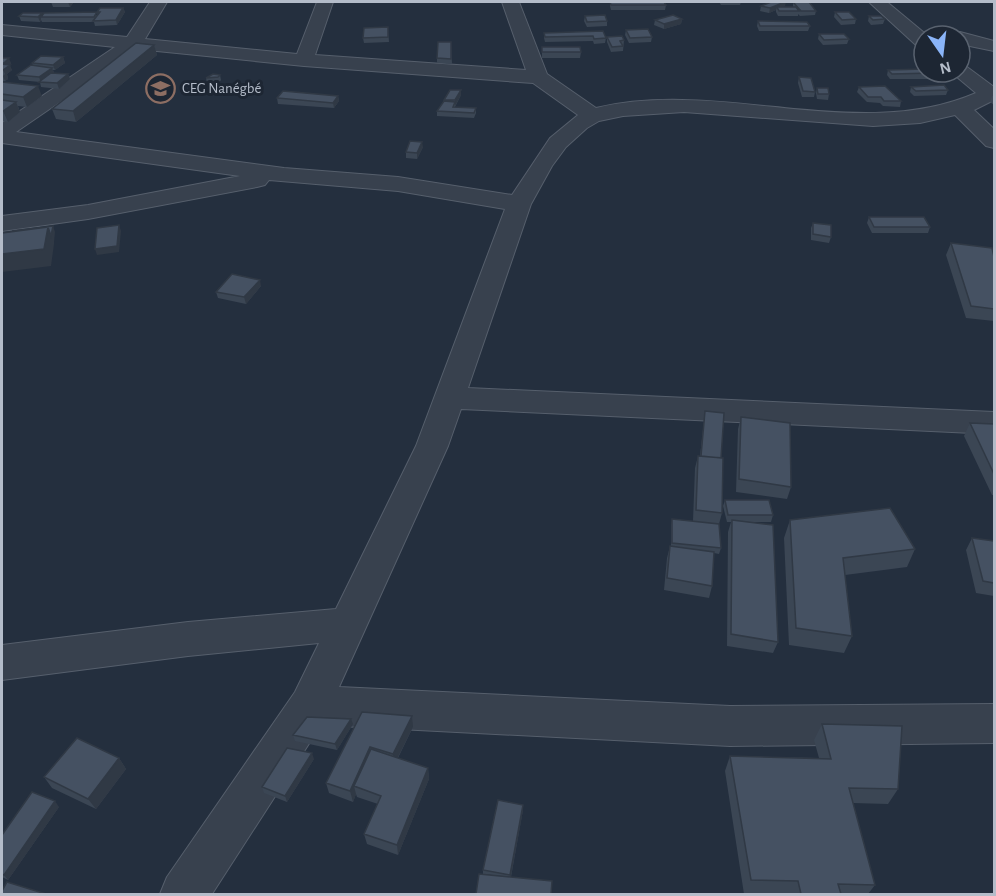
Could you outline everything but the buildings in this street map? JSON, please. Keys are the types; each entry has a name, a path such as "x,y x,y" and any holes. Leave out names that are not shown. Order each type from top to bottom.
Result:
{"street":[{"path":"2,132 132,44 158,2"},
{"path":"304,60 325,2"},
{"path":"511,2 538,77"},
{"path":"877,2 912,33"},
{"path":"902,25 912,27"},
{"path":"2,30 304,60 538,77 593,116"},
{"path":"972,41 994,46"},
{"path":"972,80 992,94"},
{"path":"184,894 310,705 432,446 519,204 540,165 564,136 593,116 654,107 684,106 873,120 920,117 960,108 992,94"},
{"path":"960,108 994,141"},
{"path":"2,137 284,175 398,184 519,204"},
{"path":"2,225 88,212 284,175"},
{"path":"449,398 994,423"},
{"path":"2,662 188,639 348,624"},
{"path":"310,705 729,726 994,724"}],"place":[{"name":"CEG Nanégbé","path":"161,88"}]}
